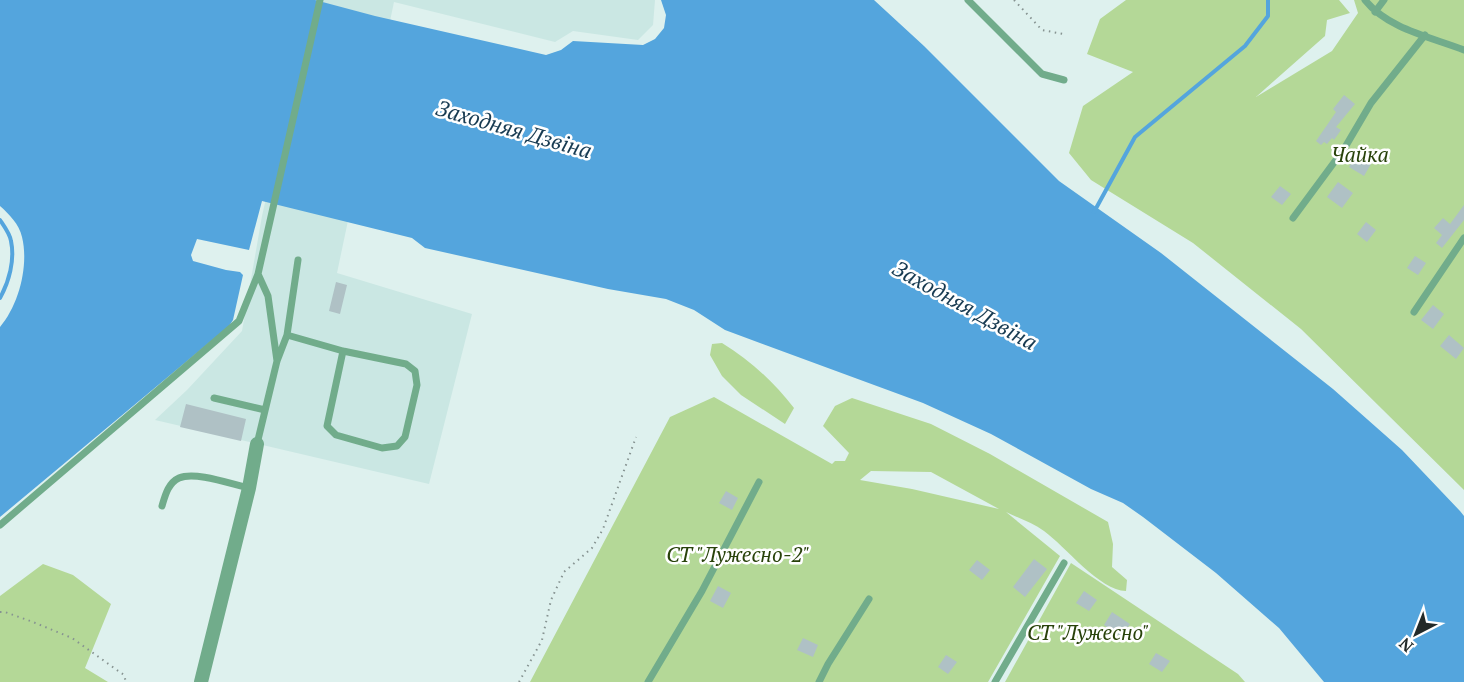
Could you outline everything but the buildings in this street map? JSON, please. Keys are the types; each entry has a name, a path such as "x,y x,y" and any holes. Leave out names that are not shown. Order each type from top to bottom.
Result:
{"street":[{"path":"201,682 249,488 257,444"}],"lane":[{"path":"0,525 239,321 258,274 321,0"},
{"path":"968,0 1042,74 1064,80"},
{"path":"1365,0 1375,12 1391,22 1464,50"},
{"path":"1375,12 1384,0"},
{"path":"1293,218 1344,149 1371,103 1425,35"},
{"path":"1414,312 1464,238"},
{"path":"257,444 287,335 298,260"},
{"path":"258,274 268,296 278,361"},
{"path":"287,335 344,351 406,364 416,371 417,385 405,437 397,446 382,448 336,435 327,426 344,351"},
{"path":"214,398 265,410"},
{"path":"162,506 166,491 177,479 192,475 249,488"},
{"path":"648,682 702,591 759,482"},
{"path":"995,682 1064,563"},
{"path":"819,682 869,599"}],"path":[{"path":"1014,0 1042,30 1063,34"},
{"path":"519,682 542,640 551,600 564,573 592,548 603,529 636,437"},
{"path":"0,612 24,618 72,638 124,675 126,682"}],"shaded area":[{"path":"311,0 655,0 653,25 638,40 573,31 555,42 394,2 337,273 472,314 429,484 155,420 187,390 242,331 262,216"}],"green space":[{"name":"Чайка","path":"1126,0 1339,0 1350,13 1327,20 1325,36 1256,97 1332,51 1358,13 1354,0 1464,0 1464,490 1301,329 1193,243 1091,180 1069,153 1083,106 1133,72 1087,54 1100,19"},
{"path":"722,343 761,372 794,408 785,424 741,395 722,376 710,355 712,344"},
{"name":"СТ \"Лужесно-2\"","path":"714,397 832,464 835,461 845,461 849,453 823,426 835,406 852,398 931,424 990,454 1108,522 1113,544 1112,567 1127,580 1126,591 1105,584 1044,531 1006,512 1060,556 988,682 530,682 670,417","holes":["871,471 931,472 999,509 912,489 860,480"]},
{"name":"СТ \"Лужесно\"","path":"1071,563 1238,674 1245,682 1005,682"},
{"path":"43,564 73,575 111,604 85,668 108,682 0,682 0,596"}],"water":[{"name":"Заходняя Дзвіна","path":"0,0 315,0 546,55 561,50 573,41 643,45 655,39 664,28 666,15 661,0 874,0 924,46 1059,181 1161,253 1333,389 1402,450 1460,511 1464,516 1464,682 1324,682 1279,628 1216,573 1123,503 1091,489 991,434 923,403 725,330 694,310 666,299 608,289 425,248 412,238 262,201 249,250 197,239 191,255 193,261 240,272 243,275 233,320 229,326 0,517 0,327 12,308 21,284 24,248 19,228 0,206"}],"waterway":[{"path":"1094,212 1135,137 1245,46 1268,16 1268,0"},
{"path":"0,220 7,230 12,248 12,263 0,298"}]}
